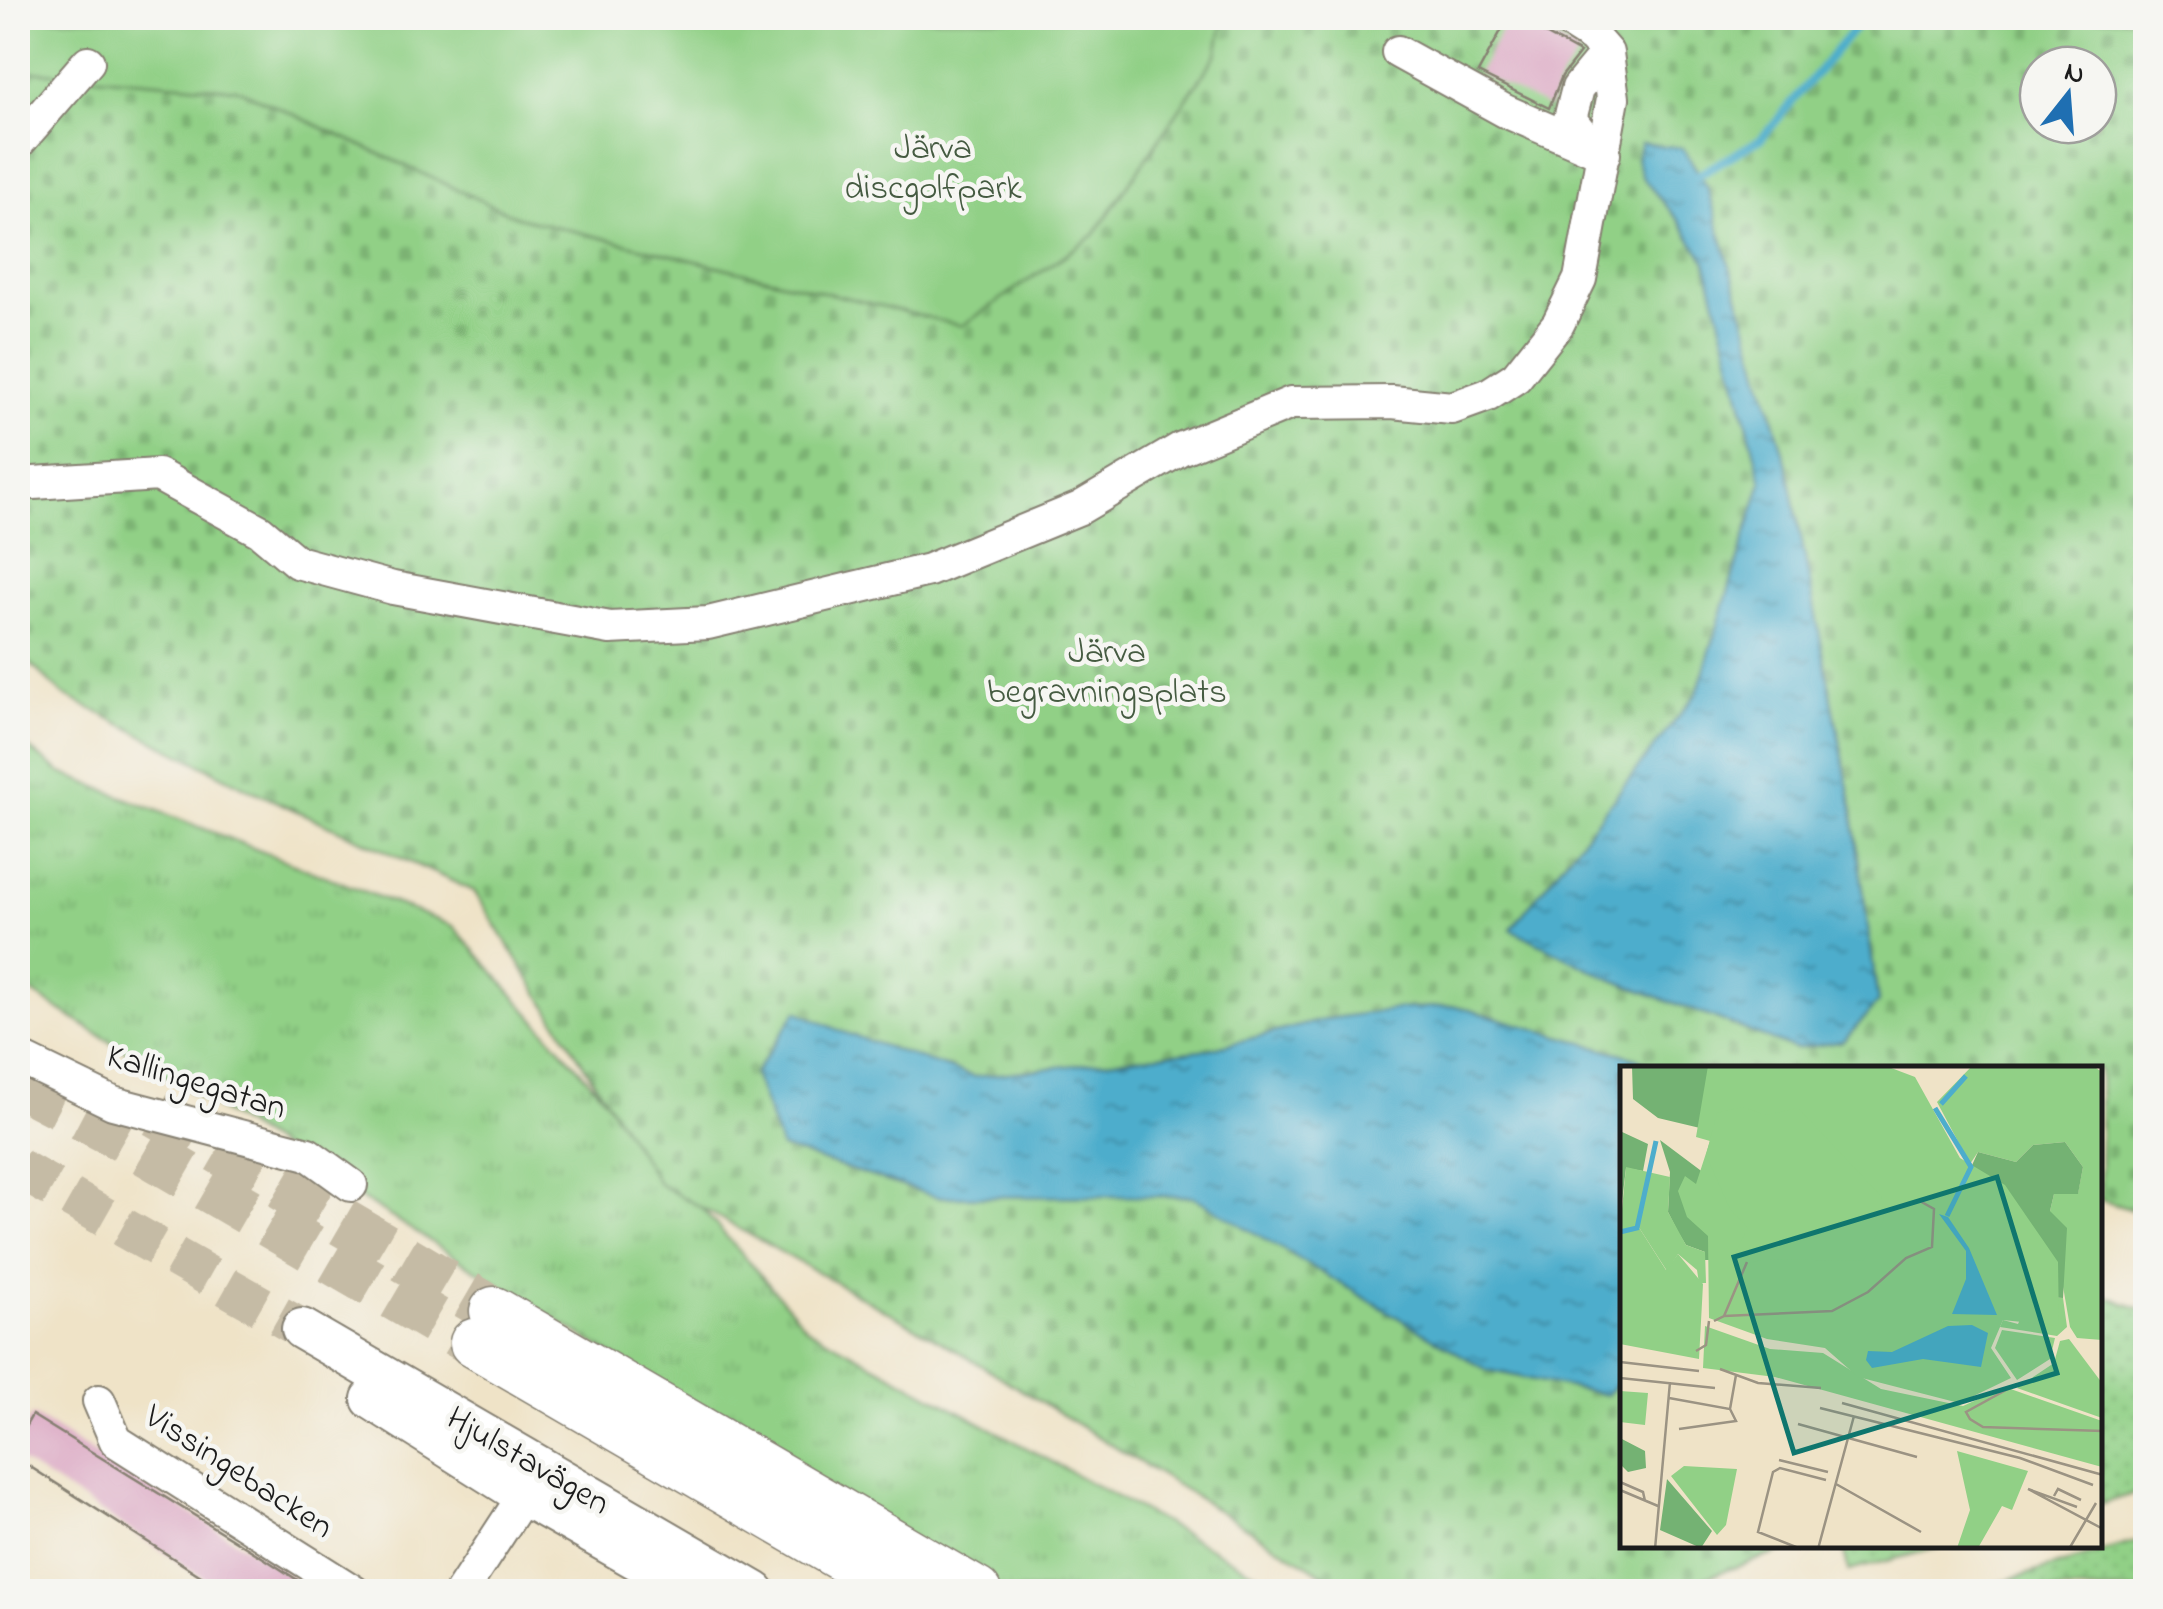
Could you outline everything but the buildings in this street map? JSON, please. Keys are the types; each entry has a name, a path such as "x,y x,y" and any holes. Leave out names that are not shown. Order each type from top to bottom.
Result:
{"highway":[{"path":"902,1592 484,1327 976,1592"}],"main road":[{"name":"Hjulstavägen","path":"296,1337 533,1481 695,1592"},
{"name":"Hjulstavägen","path":"533,1481 754,1592"}],"street":[{"path":"18,484 158,474 260,531 298,562 393,588 610,628 708,622 929,570 1080,508 1180,449 1291,403 1392,402 1452,408 1488,395 1516,377 1558,324 1580,278 1612,98 1607,53 1593,37 1563,18"},
{"path":"1398,52 1505,111 1600,153"},
{"path":"18,144 88,62"},
{"name":"Kallingegatan","path":"18,1057 113,1102 308,1154 351,1185"},
{"name":"Vissingebacken","path":"99,1401 116,1441 354,1592"},
{"path":"461,1592 533,1481"}],"green space":[{"name":"Järva begravningsplats","path":"18,18 2145,18 2145,1214 2103,1201 2103,1066 1620,1066 1620,1549 1788,1549 1666,1591 1343,1591 1337,1583 946,1344 659,1184 474,891 253,791 62,694 18,652"},
{"name":"Järva discgolfpark","path":"18,18 1224,18 1217,54 1094,235 962,326 517,217 238,89 18,70"},
{"path":"18,740 61,773 453,926 807,1328 1289,1591 990,1591 18,984"},
{"path":"2103,1295 2146,1311 2145,1490 2103,1503"},
{"path":"2145,1539 2145,1591 1971,1591"},
{"path":"1843,1549 1932,1549 1849,1571"}],"water":[{"path":"1641,143 1683,148 1707,186 1788,469 1851,799 1878,1002 1844,1041 1795,1049 1608,978 1511,929 1697,693 1762,482 1706,262 1680,222 1642,177 1636,159"},
{"path":"1456,1006 1636,1058 1651,1066 1620,1066 1620,1381 1606,1395 1487,1370 1192,1196 937,1197 781,1148 754,1074 797,1011 840,1031 974,1077 1209,1049 1327,1019 1396,1009"}],"waterway":[{"path":"1698,175 1761,139 1863,18"}],"tunnel":[{"path":"18,1083 114,1133 474,1343"},
{"path":"156,1113 494,1311"},
{"path":"18,1168 302,1329"}]}
